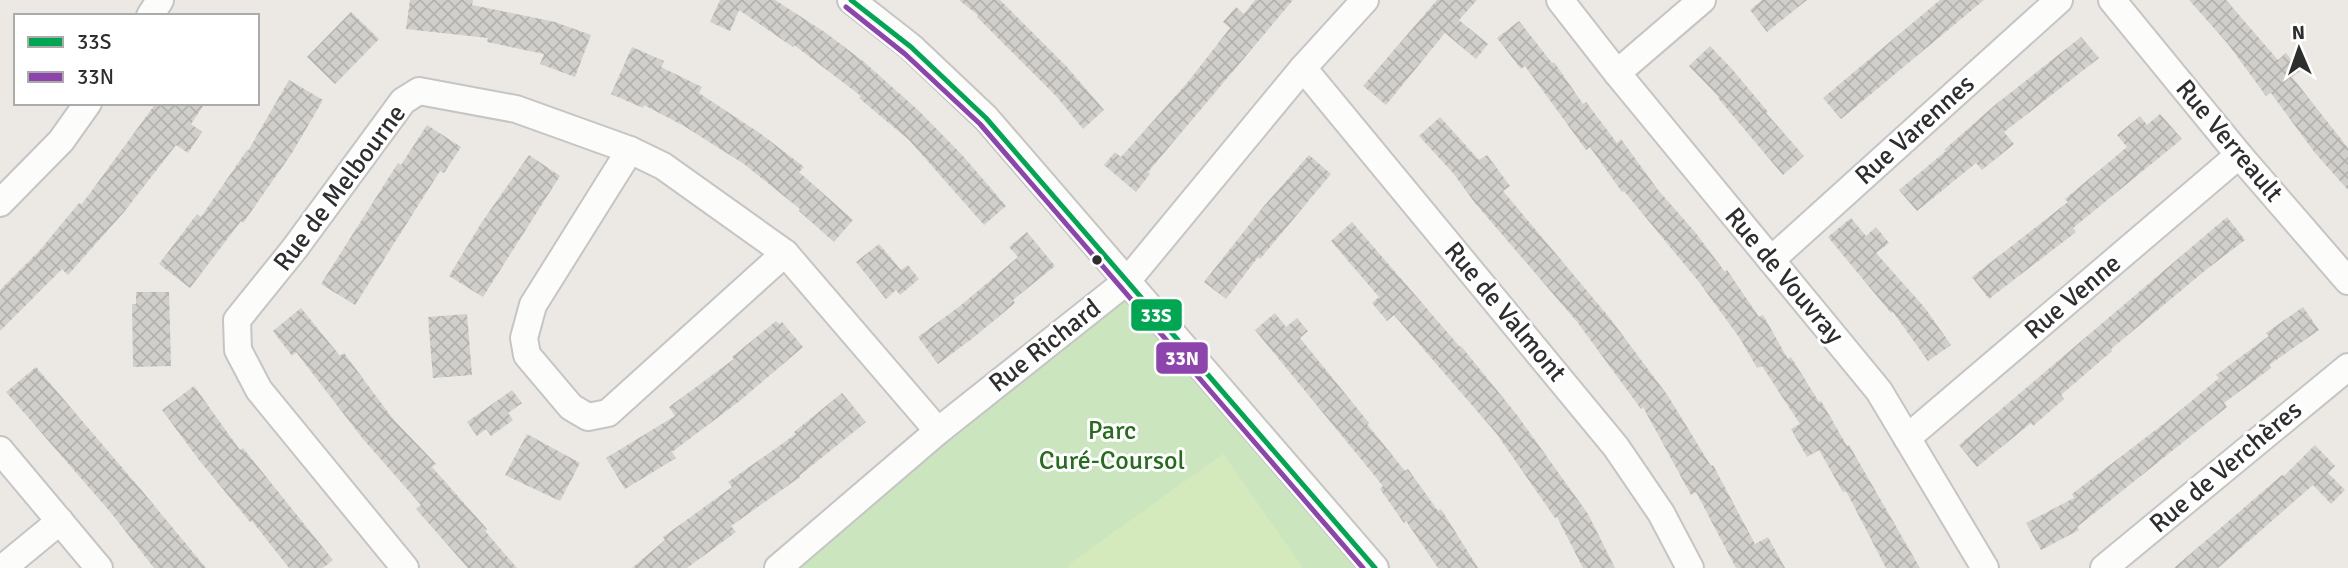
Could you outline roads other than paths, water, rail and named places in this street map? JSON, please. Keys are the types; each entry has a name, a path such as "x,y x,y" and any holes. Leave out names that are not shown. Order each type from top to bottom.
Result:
{"street":[{"path":"851,0 911,47 986,118 1375,568"},
{"name":"Rue Richard","path":"778,568 938,430 1127,281 1303,68 1365,0"},
{"name":"Rue de Vouvray","path":"1560,0 1879,391 1985,568"},
{"path":"1617,73 1702,0"},
{"name":"Rue Varennes","path":"1771,260 2059,0"},
{"name":"Rue Verreault","path":"2112,0 2239,155 2348,281"},
{"name":"Rue de Valmont","path":"1303,68 1616,447 1661,513 1690,568"},
{"name":"Rue de Melbourne","path":"405,568 259,390 238,350 237,320 295,248 403,101 419,90 516,109 630,150 663,166 785,253 938,430"},
{"path":"0,203 61,141 87,105"},
{"path":"630,150 533,305 524,338 527,355 571,407 588,416 608,413 785,253"},
{"name":"Rue Venne","path":"1907,438 2239,155"},
{"name":"Rue de Verchères","path":"2104,568 2348,367"},
{"path":"0,450 99,568"},
{"path":"3,568 60,522"}],"park label":[{"name":"Parc Curé-Coursol","path":"1112,446"}]}
